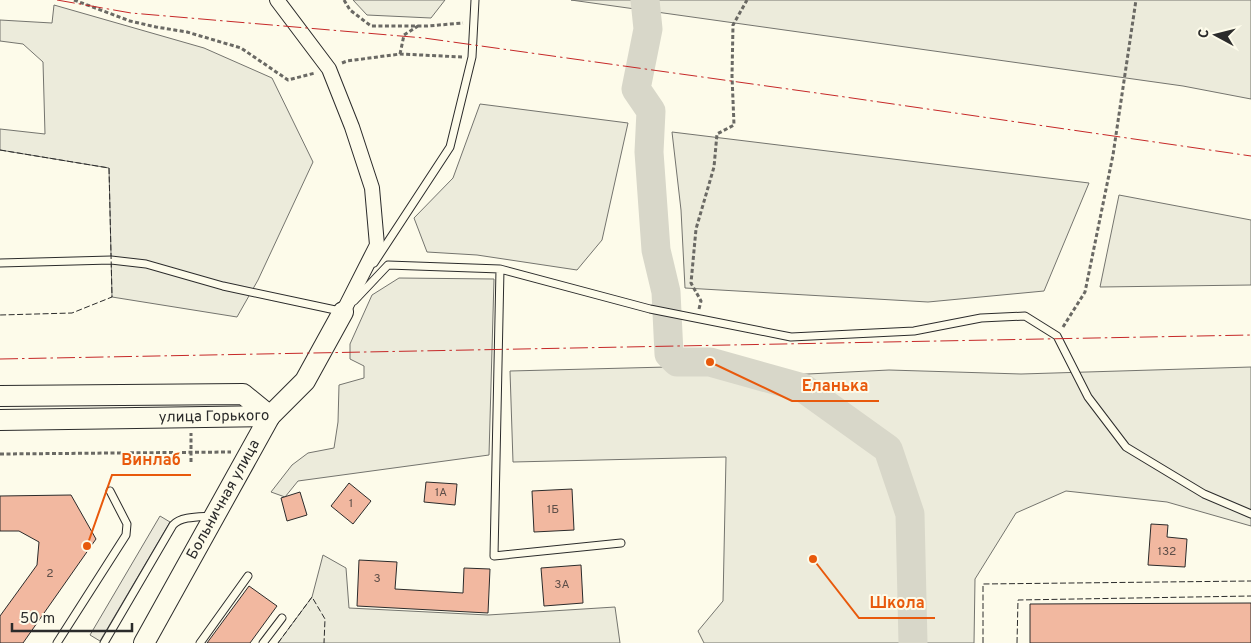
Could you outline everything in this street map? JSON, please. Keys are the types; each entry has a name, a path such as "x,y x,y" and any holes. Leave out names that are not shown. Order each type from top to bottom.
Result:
{"main road":[{"name":"Больничная улица","path":"144,643 270,416 305,381 343,312"},
{"name":"улица Горького","path":"0,396 243,394 270,416"},
{"name":"улица Горького","path":"0,420 270,416"}],"street":[{"path":"276,0 329,69 352,128 372,188 377,245 343,312"}],"lane":[{"path":"343,312 450,147 472,57 475,0"},
{"path":"0,262 111,260 146,264 223,286 343,312"},
{"path":"343,312 388,265 500,270 650,309 791,337 914,331 981,318 1026,316 1057,336 1088,397 1126,447 1204,494 1251,514"},
{"path":"500,270 494,556 621,543"},
{"path":"57,643 128,530 127,524 110,490"},
{"path":"104,643 173,525 182,519 215,515"},
{"path":"200,643 248,576"},
{"path":"263,643 282,618"}],"path":[{"path":"74,0 130,21 187,32 242,48 288,80 329,69 347,61 400,54 472,57"},
{"path":"344,0 350,10 371,26 419,26 474,22"},
{"path":"697,317 701,301 691,282 696,229 714,167 717,134 734,125 732,76 733,25 747,0"},
{"path":"1057,336 1085,292 1113,155 1136,0"},
{"path":"400,54 404,35 419,26"},
{"path":"191,428 191,462"},
{"path":"0,454 221,451"}],"shaded area":[{"path":"353,0 445,0 431,18 367,15"},
{"path":"571,0 1251,0 1251,99 1183,86"},
{"path":"54,5 204,48 272,78 313,162 258,280 237,317 112,297 109,168 0,150 0,129 45,134 43,62 23,44 0,41 0,20 52,23"},
{"path":"480,104 628,123 602,240 577,270 477,255 427,252 414,218 453,178"},
{"path":"672,132 1089,183 1044,291 928,302 685,288 681,210"},
{"path":"1119,195 1251,220 1251,285 1100,287"},
{"path":"399,278 494,279 489,455 298,481 285,497 271,492 292,465 308,453 334,448 338,422 339,385 364,378 364,366 350,359 350,344 372,295"},
{"path":"667,367 747,377 889,370 1021,374 1251,367 1251,526 1167,502 1066,491 1016,513 975,579 974,643 704,643 698,631 723,601 726,457 513,462 510,371"},
{"path":"160,516 170,522 100,641 90,635"},
{"path":"323,555 346,568 349,608 488,615 615,607 620,643 278,643 312,597"}],"building":[{"path":"426,482 457,484 455,505 424,502"},
{"path":"349,483 371,501 353,524 331,506"},
{"path":"572,489 574,530 534,532 532,491"},
{"path":"300,492 307,515 287,521 281,498"},
{"path":"71,495 96,539 23,643 0,643 0,616 37,565 39,542 19,531 0,531 0,496"},
{"path":"1151,524 1168,525 1167,537 1187,539 1185,567 1148,565"},
{"path":"359,560 397,562 395,589 463,593 464,568 490,569 488,613 357,606"},
{"path":"581,565 583,603 544,606 541,568"},
{"path":"249,586 277,606 250,643 207,643"},
{"path":"1251,603 1251,643 1030,643 1030,604"}],"waterway":[{"path":"645,0 648,29 636,89 651,111 649,152 656,250 666,292 669,354 677,362 710,362 803,388 888,449 910,514 913,643"}],"fence":[{"path":"0,150 109,168 112,297 72,313 0,315"},
{"path":"983,643 983,584 1251,581"},
{"path":"1017,643 1018,600 1251,596"},
{"path":"278,643 312,597 325,619 324,643"}],"power":[{"path":"57,0 131,13 424,38 1251,156"},
{"path":"0,359 1251,335"}],"place":[{"name":"Еланька","path":"710,362"},
{"name":"Винлаб","path":"87,546"},
{"name":"Школа","path":"813,559"}]}
